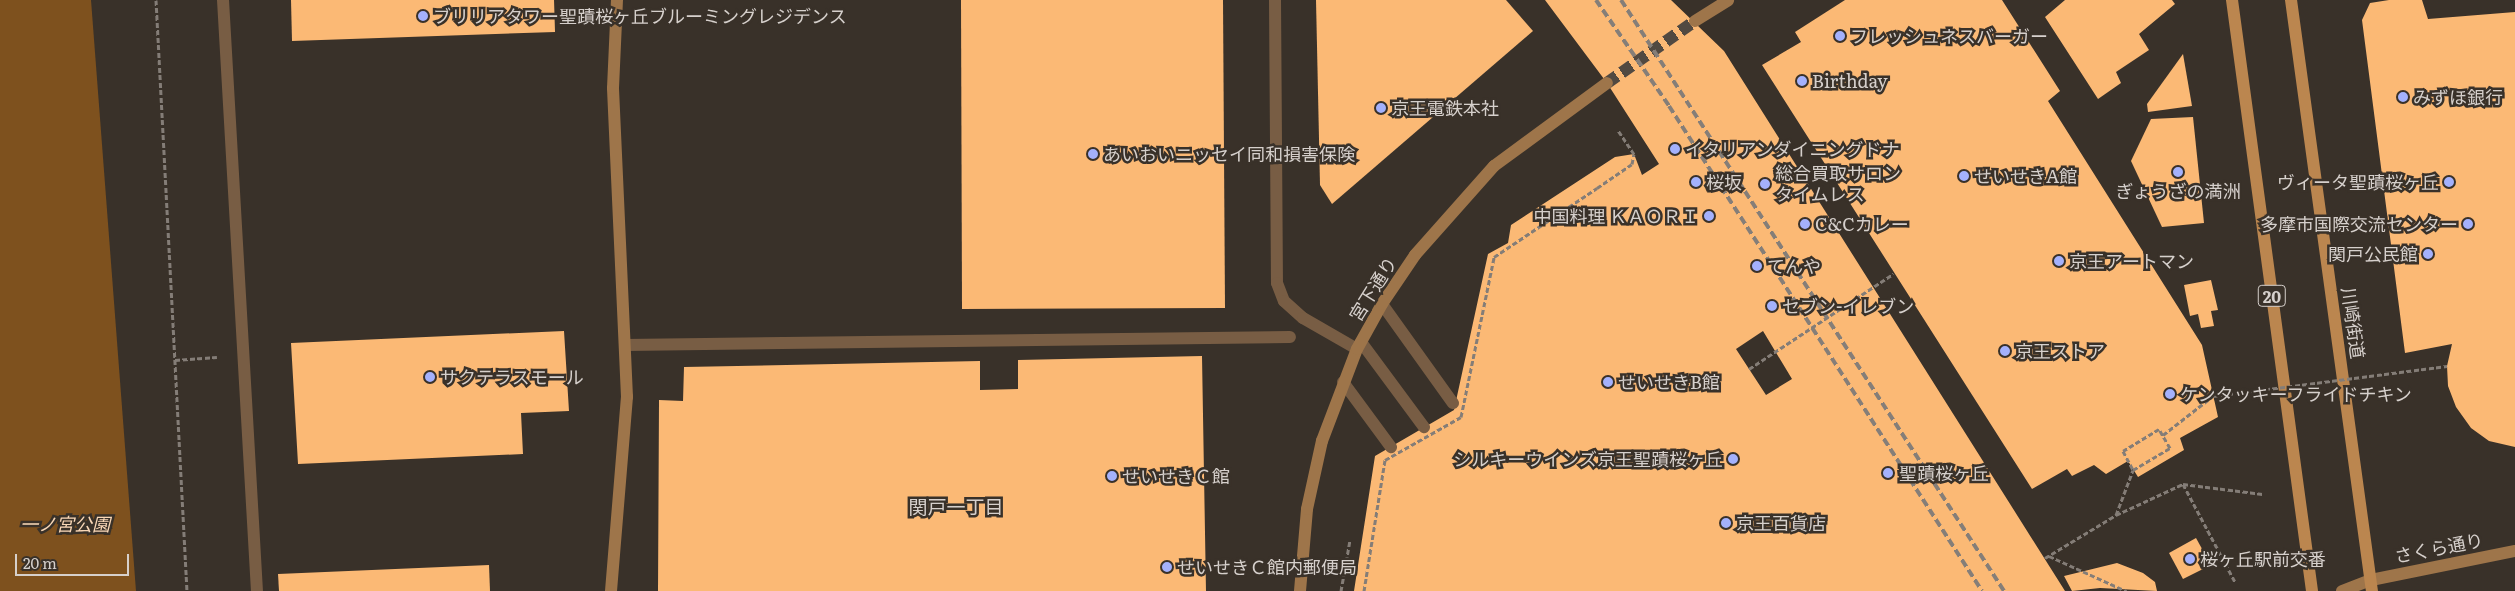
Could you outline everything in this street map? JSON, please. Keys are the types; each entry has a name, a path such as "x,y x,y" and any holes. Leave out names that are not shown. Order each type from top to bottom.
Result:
{"main road":[{"name":"20","path":"2232,0 2312,591"},
{"name":"川崎街道","path":"2291,0 2371,585"}],"street":[{"path":"223,0 256,591"},
{"path":"611,591 626,445 625,345 613,88 617,0"},
{"path":"1275,0 1276,283 1284,301 1303,318 1359,345 1424,427"},
{"path":"1696,21 1723,1"},
{"name":"宮下通り","path":"1300,591 1307,509 1322,441 1343,382 1359,345 1382,304 1414,255 1494,166 1607,83"},
{"path":"1382,304 1453,403"},
{"path":"625,345 1290,337"},
{"path":"1343,382 1391,447"},
{"name":"さくら通り","path":"2342,591 2515,551"}],"path":[{"path":"156,0 187,591"},
{"path":"1364,591 1385,460 1461,418 1494,257 1632,164 1634,154 1618,130"},
{"path":"1749,368 1893,274"},
{"path":"175,360 243,356"},
{"path":"2163,435 2213,396 2447,366"},
{"path":"2116,515 2133,470 2170,448 2159,428 2123,451 2133,470"},
{"path":"2183,484 2235,582"},
{"path":"2126,591 2047,557 2116,515 2183,484 2262,494"},
{"path":"1341,591 1350,540"}],"green space":[{"name":"一ノ宮公園","path":"0,0 91,0 136,591 0,591"}],"building":[{"name":"ブリリアタワー聖蹟桜ヶ丘ブルーミングレジデンス","path":"291,0 554,0 555,32 292,41"},
{"name":"あいおいニッセイ同和損害保険","path":"961,0 1223,0 1225,308 962,309"},
{"name":"京王電鉄本社","path":"1316,0 1506,0 1533,31 1332,204 1320,185"},
{"path":"1545,0 1671,0 1724,51 2065,591 1354,591 1375,456 1454,410 1488,254 1508,243 1511,225 1615,157 1634,154 1642,175 1659,164 1607,83","holes":["1763,331 1792,379 1766,395 1736,349"]},
{"name":"せいせきA館","path":"1845,0 2002,0 2060,91 2048,101 2202,345 2218,417 2180,438 2184,450 2138,477 2128,461 2106,474 2094,465 2072,476 2067,469 2032,489 1762,65 1801,42 1795,32"},
{"path":"2065,0 2172,0 2175,4 2139,34 2149,50 2116,72 2121,83 2098,99 2045,17"},
{"name":"ヴィータ聖蹟桜ヶ丘","path":"2389,0 2422,0 2428,19 2515,12 2515,447 2489,441 2471,428 2456,407 2448,386 2447,366 2452,344 2405,353 2362,20 2370,3"},
{"path":"2183,54 2192,106 2148,112 2147,104"},
{"path":"2193,117 2204,223 2162,227 2131,161 2151,119"},
{"path":"2211,280 2218,310 2211,311 2214,326 2201,328 2198,314 2190,316 2184,285"},
{"name":"サクテラスモール","path":"564,331 569,411 521,413 523,454 298,464 291,343"},
{"path":"1202,356 1206,591 658,591 659,400 683,401 684,367 980,361 980,390 1018,389 1018,360"},
{"name":"桜ヶ丘駅前交番","path":"2196,538 2211,565 2183,579 2169,553"},
{"path":"2117,563 2143,573 2155,582 2157,591 2100,588 2072,591 2064,576"},
{"path":"489,565 490,591 279,591 278,574"}],"tunnel":[{"path":"1607,83 1695,21"}],"railway":[{"path":"1596,0 1669,106 1982,591"},
{"path":"1621,0 2004,591"}],"place":[{"name":"ブリリアタワー聖蹟桜ヶ丘ブルーミングレジデンス","path":"423,16"},
{"name":"フレッシュネスバーガー","path":"1840,36"},
{"name":"Birthday","path":"1802,81"},
{"name":"みずほ銀行","path":"2403,97"},
{"name":"京王電鉄本社","path":"1381,108"},
{"name":"イタリアンダイニングドナ","path":"1675,149"},
{"name":"あいおいニッセイ同和損害保険","path":"1093,154"},
{"name":"ぎょうざの満洲","path":"2178,172"},
{"name":"せいせきA館","path":"1964,176"},
{"name":"桜坂","path":"1696,182"},
{"name":"ヴィータ聖蹟桜ヶ丘","path":"2449,182"},
{"name":"総合買取サロン タイムレス","path":"1765,184"},
{"name":"中国料理 ＫＡＯＲＩ","path":"1709,216"},
{"name":"C&Cカレー","path":"1805,224"},
{"name":"多摩市国際交流センター","path":"2468,224"},
{"name":"関戸公民館","path":"2428,254"},
{"name":"京王アートマン","path":"2059,261"},
{"name":"てんや","path":"1757,266"},
{"name":"セブン-イレブン","path":"1772,306"},
{"name":"京王ストア","path":"2005,351"},
{"name":"サクテラスモール","path":"430,377"},
{"name":"せいせきB館","path":"1608,382"},
{"name":"ケンタッキーフライドチキン","path":"2170,394"},
{"name":"シルキーウインズ京王聖蹟桜ヶ丘","path":"1733,459"},
{"name":"聖蹟桜ヶ丘","path":"1888,473"},
{"name":"せいせきＣ館","path":"1112,476"},
{"name":"京王百貨店","path":"1726,523"},
{"name":"桜ヶ丘駅前交番","path":"2190,559"},
{"name":"せいせきＣ館内郵便局","path":"1167,567"}],"district":[{"name":"関戸一丁目","path":"956,507"}]}
